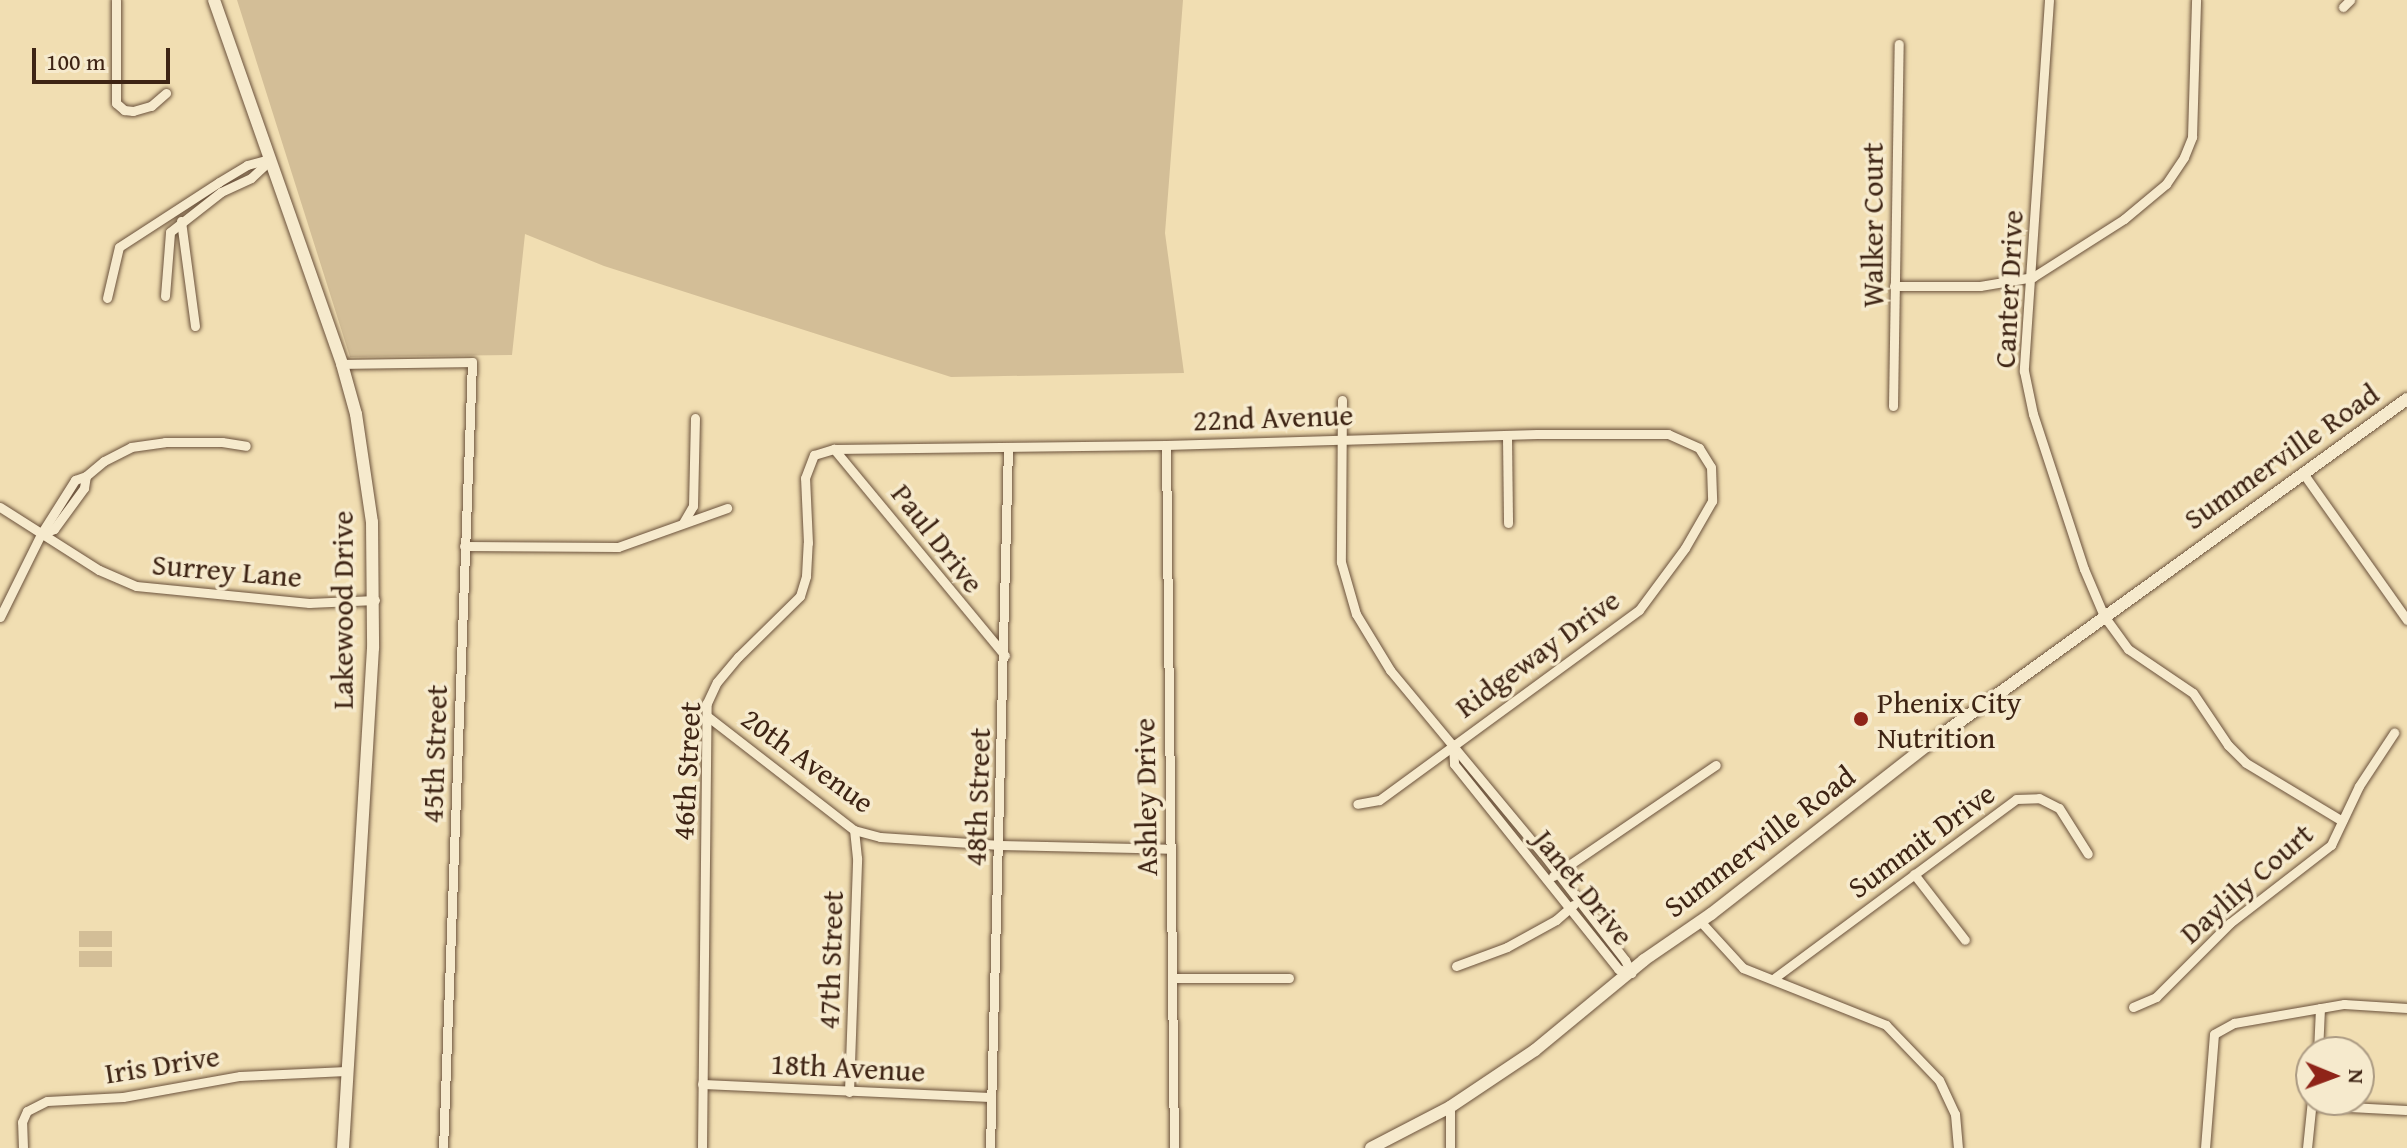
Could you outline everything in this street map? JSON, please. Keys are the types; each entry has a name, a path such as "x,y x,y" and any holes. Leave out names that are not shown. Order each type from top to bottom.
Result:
{"main road":[{"name":"Lakewood Drive","path":"214,0 342,364 356,414 368,490 375,600 343,1148"},
{"name":"Summerville Road","path":"1371,1148 1450,1107 1535,1050 1917,753 2407,399"}],"street":[{"path":"116,0 116,103 124,110 133,111 151,106 166,93"},
{"name":"Canter Drive","path":"2049,0 2033,277 2024,371 2027,393 2084,569 2104,616 2128,649 2193,693 2228,745 2246,763 2342,821"},
{"path":"1894,286 1980,286 2033,277 2124,219 2166,184 2184,157 2195,117 2196,0"},
{"name":"Walker Court","path":"1893,406 1899,44"},
{"path":"165,296 170,232 221,192 251,178 270,159"},
{"path":"107,298 119,247 247,165 270,159"},
{"path":"181,221 195,326"},
{"name":"45th Street","path":"342,364 472,362 443,1148"},
{"name":"Janet Drive","path":"1342,400 1341,562 1356,614 1390,670 1437,731 1453,744 1579,900 1631,973"},
{"path":"683,523 693,506 695,418"},
{"name":"22nd Avenue","path":"834,449 1668,434 1690,441 1706,457"},
{"path":"1507,437 1508,523"},
{"path":"0,617 11,588 41,534 54,529 84,488 86,476 131,447 165,442 222,442 246,446"},
{"name":"Ashley Drive","path":"1166,445 1174,1148"},
{"name":"48th Street","path":"990,1148 1008,447"},
{"name":"Paul Drive","path":"834,449 1005,656"},
{"name":"46th Street","path":"702,1148 707,703 717,682 800,596 806,576 808,465 814,455 834,449"},
{"name":"Ridgeway Drive","path":"1357,804 1379,800 1623,624 1653,593 1712,501 1713,478 1706,457"},
{"path":"2303,473 2407,620"},
{"name":"Surrey Lane","path":"0,507 99,570 136,586 309,603 375,600"},
{"path":"464,546 628,546 636,539 727,508"},
{"name":"20th Avenue","path":"707,716 854,830 891,838 1000,845 1170,849"},
{"name":"Daylily Court","path":"2133,1007 2156,997 2230,923 2331,845 2378,754 2394,733"},
{"name":"Janet Drive","path":"1453,744 1454,764 1618,969 1631,973"},
{"path":"1547,880 1716,765"},
{"name":"Summit Drive","path":"1773,979 1997,811 2027,796 2059,808 2088,854"},
{"name":"47th Street","path":"849,1092 857,858 854,830"},
{"path":"1914,874 1965,940"},
{"path":"1456,966 1507,947 1556,920 1579,900"},
{"path":"1700,921 1743,968 1886,1025 1939,1080 1955,1114 1958,1148"},
{"path":"1173,978 1289,978"},
{"path":"2205,1148 2214,1034 2234,1023 2320,1008 2364,1003 2407,1008"},
{"path":"2319,1036 2320,1008"},
{"name":"Iris Drive","path":"23,1148 22,1122 27,1111 47,1101 123,1097 240,1076 346,1071"},
{"name":"18th Avenue","path":"702,1084 991,1097"},
{"path":"1450,1107 1450,1148"},
{"path":"2375,1107 2406,1110"},
{"path":"2307,1148 2310,1116"}],"shaded area":[{"path":"237,0 1183,0 1165,233 1184,373 951,377 604,266 525,234 512,355 350,357"},
{"path":"79,931 112,931 112,947 79,947"},
{"path":"79,951 112,951 112,967 79,967"}],"place":[{"name":"Phenix City Nutrition","path":"1861,719"}]}
